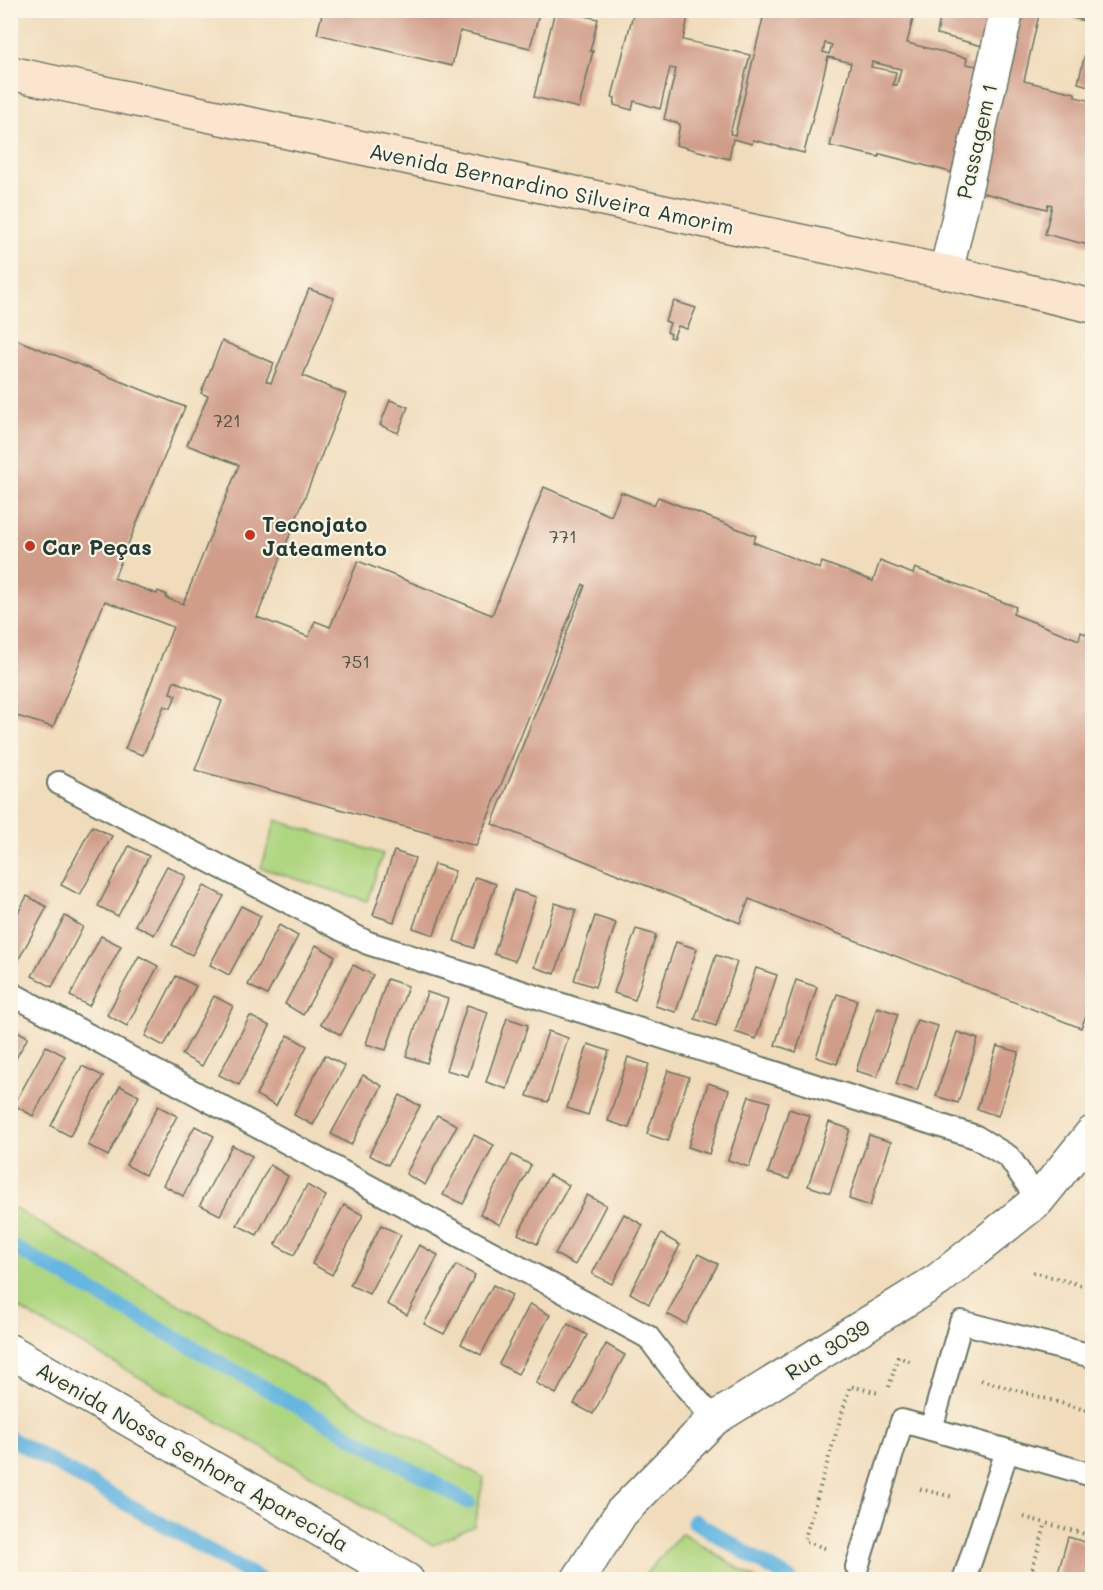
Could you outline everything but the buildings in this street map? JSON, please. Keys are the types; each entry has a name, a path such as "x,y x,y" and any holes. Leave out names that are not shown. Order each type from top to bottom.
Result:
{"main road":[{"name":"Avenida Bernardino Silveira Amorim","path":"10,73 946,272 1092,306"}],"street":[{"name":"Passagem 1","path":"946,272 1007,10"},
{"name":"Rua 3039","path":"578,1580 621,1513 714,1419 938,1280 1038,1200 1092,1133"},
{"name":"Avenida Nossa Senhora Aparecida","path":"10,1352 407,1580"}],"lane":[{"path":"59,783 368,943 976,1137 1009,1157 1038,1200"},
{"path":"10,993 648,1337 686,1388 714,1419"},
{"path":"931,1429 961,1322 1092,1356"},
{"path":"857,1567 903,1421 1092,1475"},
{"path":"964,1580 1007,1451"}],"path":[{"path":"1033,1272 1092,1288"},
{"path":"1029,1580 1046,1523"}],"green space":[{"path":"276,820 383,854 367,901 261,868"},
{"path":"11,1206 484,1478 474,1526 433,1545 11,1304"},
{"path":"682,1533 756,1579 641,1579"}],"waterway":[{"path":"10,1245 468,1502"},
{"path":"10,1438 261,1580"},
{"path":"694,1521 791,1580"}],"place":[{"name":"Tecnojato Jateamento","path":"250,535"},
{"name":"Car Peças","path":"30,546"}]}
